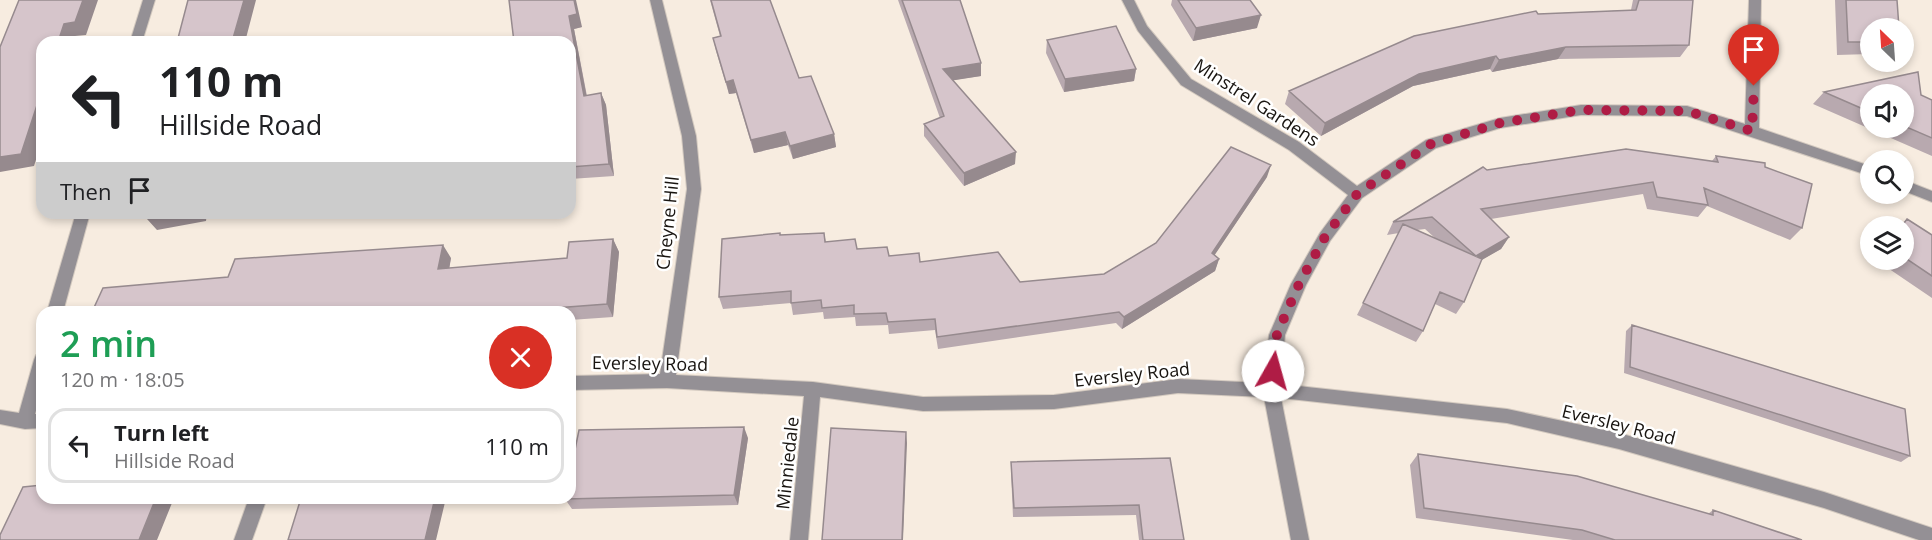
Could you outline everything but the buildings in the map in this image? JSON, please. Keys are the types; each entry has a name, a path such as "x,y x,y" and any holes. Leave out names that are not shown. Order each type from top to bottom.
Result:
{"street":[{"path":"138,36 149,0"},
{"name":"Cheyne Hill","path":"656,0 689,136 694,189 667,381"},
{"name":"Minstrel Gardens","path":"1128,0 1142,28 1186,82 1294,146 1357,194"},
{"path":"1752,131 1755,0"},
{"path":"1300,540 1271,390 1277,334 1299,284 1325,237 1357,194 1431,144 1500,123 1581,110 1687,111 1860,168"},
{"path":"1914,189 1932,197"},
{"path":"57,306 81,219"},
{"name":"Eversley Road","path":"576,382 667,381 813,389 923,404 1054,402 1178,386 1271,390 1518,419 1619,441 1824,500 1932,537"},
{"path":"25,422 36,382"},
{"name":"Minniedale","path":"799,540 813,389"},
{"path":"0,417 25,422 36,421"},
{"path":"243,540 256,504"}],"route":[{"path":"1273,371 1277,334 1299,284 1325,237 1357,194 1431,144 1500,123 1581,110 1687,111 1752,131 1754,86"}]}
